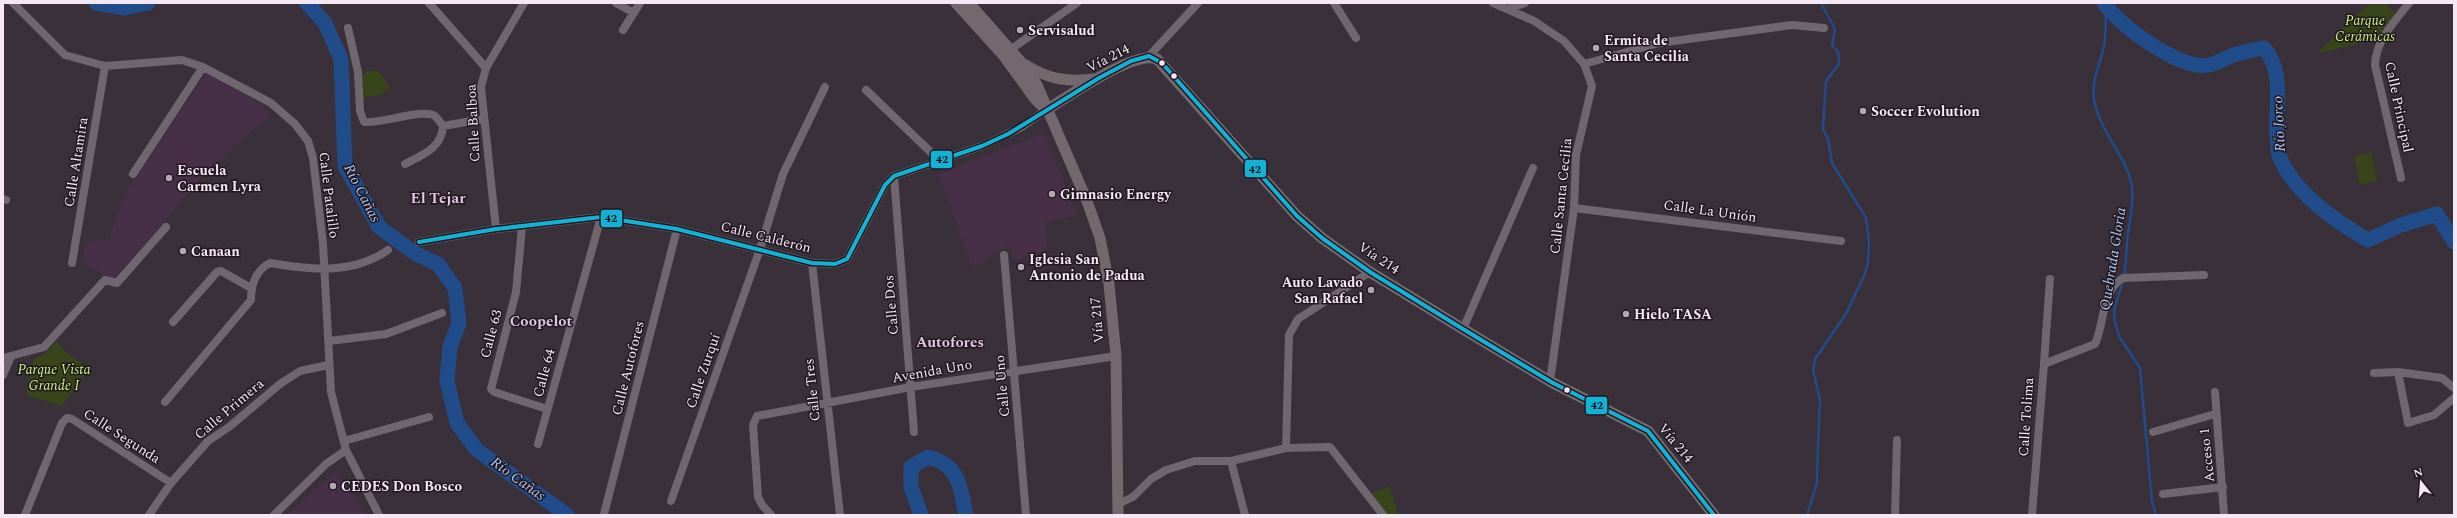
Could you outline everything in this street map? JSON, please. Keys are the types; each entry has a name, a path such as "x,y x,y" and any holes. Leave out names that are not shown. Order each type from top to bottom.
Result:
{"main road":[{"path":"956,3 1007,52 1022,63 1052,78 1074,81 1099,78"},
{"path":"969,3 1007,52 1035,99 1046,110"},
{"name":"Vía 214","path":"1046,110 1099,78 1131,61 1149,56 1162,63 1297,216 1322,238 1370,272 1550,382 1648,431 1714,515"},
{"path":"1022,63 1042,96 1046,110"},
{"name":"Vía 217","path":"1046,110 1072,163 1100,238 1109,284 1116,356 1118,515"}],"street":[{"name":"Calle Patalillo","path":"13,3 65,55 105,66 182,60 203,67 271,103 295,124 308,141 313,158 324,270 329,341 328,365 331,392 346,450 379,515"},
{"path":"429,3 486,68"},
{"name":"Calle Balboa","path":"496,229 481,87 486,68 524,3"},
{"path":"616,3 634,12"},
{"path":"623,30 640,3"},
{"path":"1007,52 1077,3"},
{"path":"1149,56 1198,3"},
{"path":"1334,3 1356,38"},
{"name":"Calle Santa Cecilia","path":"1493,3 1559,36 1584,64 1590,78 1592,89 1576,155 1574,208 1550,382"},
{"path":"1507,9 1525,3"},
{"name":"Calle Principal","path":"2401,178 2375,65 2375,55 2380,42 2409,3"},
{"path":"1584,64 1660,43 1792,25 1824,28"},
{"path":"348,28 358,72 360,111 364,122 397,119 420,113 435,116 443,126 443,135 435,148 405,164"},
{"name":"Calle Altamira","path":"72,263 105,66"},
{"path":"133,174 203,67"},
{"name":"Calle Zurquí","path":"671,501 760,249 783,174 825,87"},
{"path":"866,90 940,161"},
{"path":"894,176 940,161 1008,134 1032,121 1046,110"},
{"path":"443,126 484,119"},
{"path":"1463,329 1533,168"},
{"name":"Calle Calderón","path":"420,242 496,229 600,217 677,229 812,263 835,264 847,259 885,185 894,176"},
{"name":"Calle Dos","path":"894,176 914,432"},
{"name":"Calle La Unión","path":"1574,208 1841,242"},
{"name":"Calle 64","path":"538,444 600,217"},
{"path":"3,375 7,358 44,347 105,280 117,283 166,227"},
{"name":"Calle 63","path":"522,227 516,292 491,389 494,392 547,409"},
{"name":"Calle Autofores","path":"604,514 677,229"},
{"path":"165,402 251,300 252,283 270,263 324,270 373,260 388,250"},
{"name":"Calle Uno","path":"1004,255 1026,515"},
{"name":"Calle Tres","path":"812,263 826,404 840,515"},
{"path":"172,322 217,272 221,271 251,288"},
{"path":"1286,448 1289,334 1292,326 1298,319 1370,272"},
{"name":"Calle Tolima","path":"2032,515 2044,363 2095,344 2110,289 2117,281 2123,278 2204,275"},
{"path":"2044,363 2050,279"},
{"path":"329,341 386,334 442,312"},
{"name":"Avenida Uno","path":"771,515 762,505 758,497 753,436 755,419 762,414 826,404 911,387 1116,356"},
{"name":"Calle Primera","path":"149,515 171,483 208,441 229,427 280,384 300,372 328,365"},
{"path":"2374,373 2398,372 2442,378 2454,388"},
{"path":"2398,372 2408,423 2434,415 2454,398"},
{"name":"Acceso 1","path":"2215,392 2215,414 2223,487 2224,515"},
{"path":"2153,432 2215,414"},
{"path":"344,441 429,417"},
{"name":"Calle Segunda","path":"25,515 59,430 67,418 72,419 171,483"},
{"path":"1895,515 1897,440"},
{"path":"1118,504 1132,497 1151,479 1166,470 1196,461 1231,461 1286,448 1330,447 1383,515"},
{"path":"274,515 326,464 346,450"},
{"path":"1231,461 1245,515"},
{"path":"2163,494 2223,487"}],"shaded area":[{"name":"Escuela Carmen Lyra","path":"207,72 257,102 271,114 211,167 115,279 85,265 83,243 110,239 116,215 128,189"},
{"path":"1042,134 1045,136 1077,215 1045,223 1048,250 1014,261 1010,245 972,268 939,174"},
{"name":"CEDES Don Bosco","path":"335,471 368,515 287,515"}],"green space":[{"name":"Parque Cerámicas","path":"2370,3 2385,3 2395,13 2375,40 2320,53 2319,51"},
{"path":"378,70 391,89 384,90 385,94 363,98 362,76 366,72"},
{"path":"2371,152 2377,181 2360,185 2354,156"},
{"name":"Parque Vista Grande I","path":"57,341 66,352 89,368 62,406 26,395 34,358 42,356"},
{"path":"1389,486 1399,515 1387,515 1371,494"}],"waterway":[{"name":"Río Cañas","path":"96,3 124,8 148,3"},
{"name":"Río Cañas","path":"307,3 325,23 341,59 345,166 379,227 416,254 438,264 455,288 459,323 450,347 447,381 457,423 477,450 567,515"},
{"path":"1807,515 1817,483 1820,400 1813,370 1815,359 1846,314 1864,276 1868,263 1869,241 1866,218 1832,163 1828,139 1823,129 1826,81 1839,64 1838,52 1832,45 1835,29 1821,3"},
{"name":"Río Jorco","path":"2104,3 2122,23 2136,34 2167,54 2197,65 2217,63 2239,53 2264,48 2271,57 2277,78 2277,136 2279,155 2285,168 2304,193 2329,215 2368,240 2401,225 2437,214 2454,242"},
{"name":"Quebrada Gloria","path":"2107,9 2105,40 2093,92 2099,117 2125,165 2131,183 2132,207 2124,276"},
{"name":"Quebrada Gloria","path":"2123,281 2114,310 2115,322 2119,336 2140,368 2152,502 2156,515"},
{"name":"Río Cañas","path":"921,515 911,487 911,467 928,457 939,461 953,471 960,486 966,515"}],"transit line":[{"name":"42","path":"419,242 496,229 601,217 677,229 812,263 835,264 847,259 885,185 894,176 982,146 1008,134 1099,78 1131,61 1149,56 1162,63 1297,216 1322,238 1370,272 1553,383 1648,431 1714,515"}],"place":[{"name":"Servisalud","path":"1020,30"},
{"name":"Ermita de Santa Cecilia","path":"1596,48"},
{"name":"Soccer Evolution","path":"1863,111"},
{"name":"Escuela Carmen Lyra","path":"169,178"},
{"name":"Gimnasio Energy","path":"1052,194"},
{"name":"Canaan","path":"183,251"},
{"name":"Iglesia San Antonio de Padua","path":"1021,267"},
{"name":"Auto Lavado San Rafael","path":"1371,290"},
{"name":"Hielo TASA","path":"1626,314"},
{"name":"CEDES Don Bosco","path":"333,486"}],"district":[{"name":"El Tejar","path":"438,198"},
{"name":"Coopelot","path":"541,321"},
{"name":"Autofores","path":"950,342"}]}
